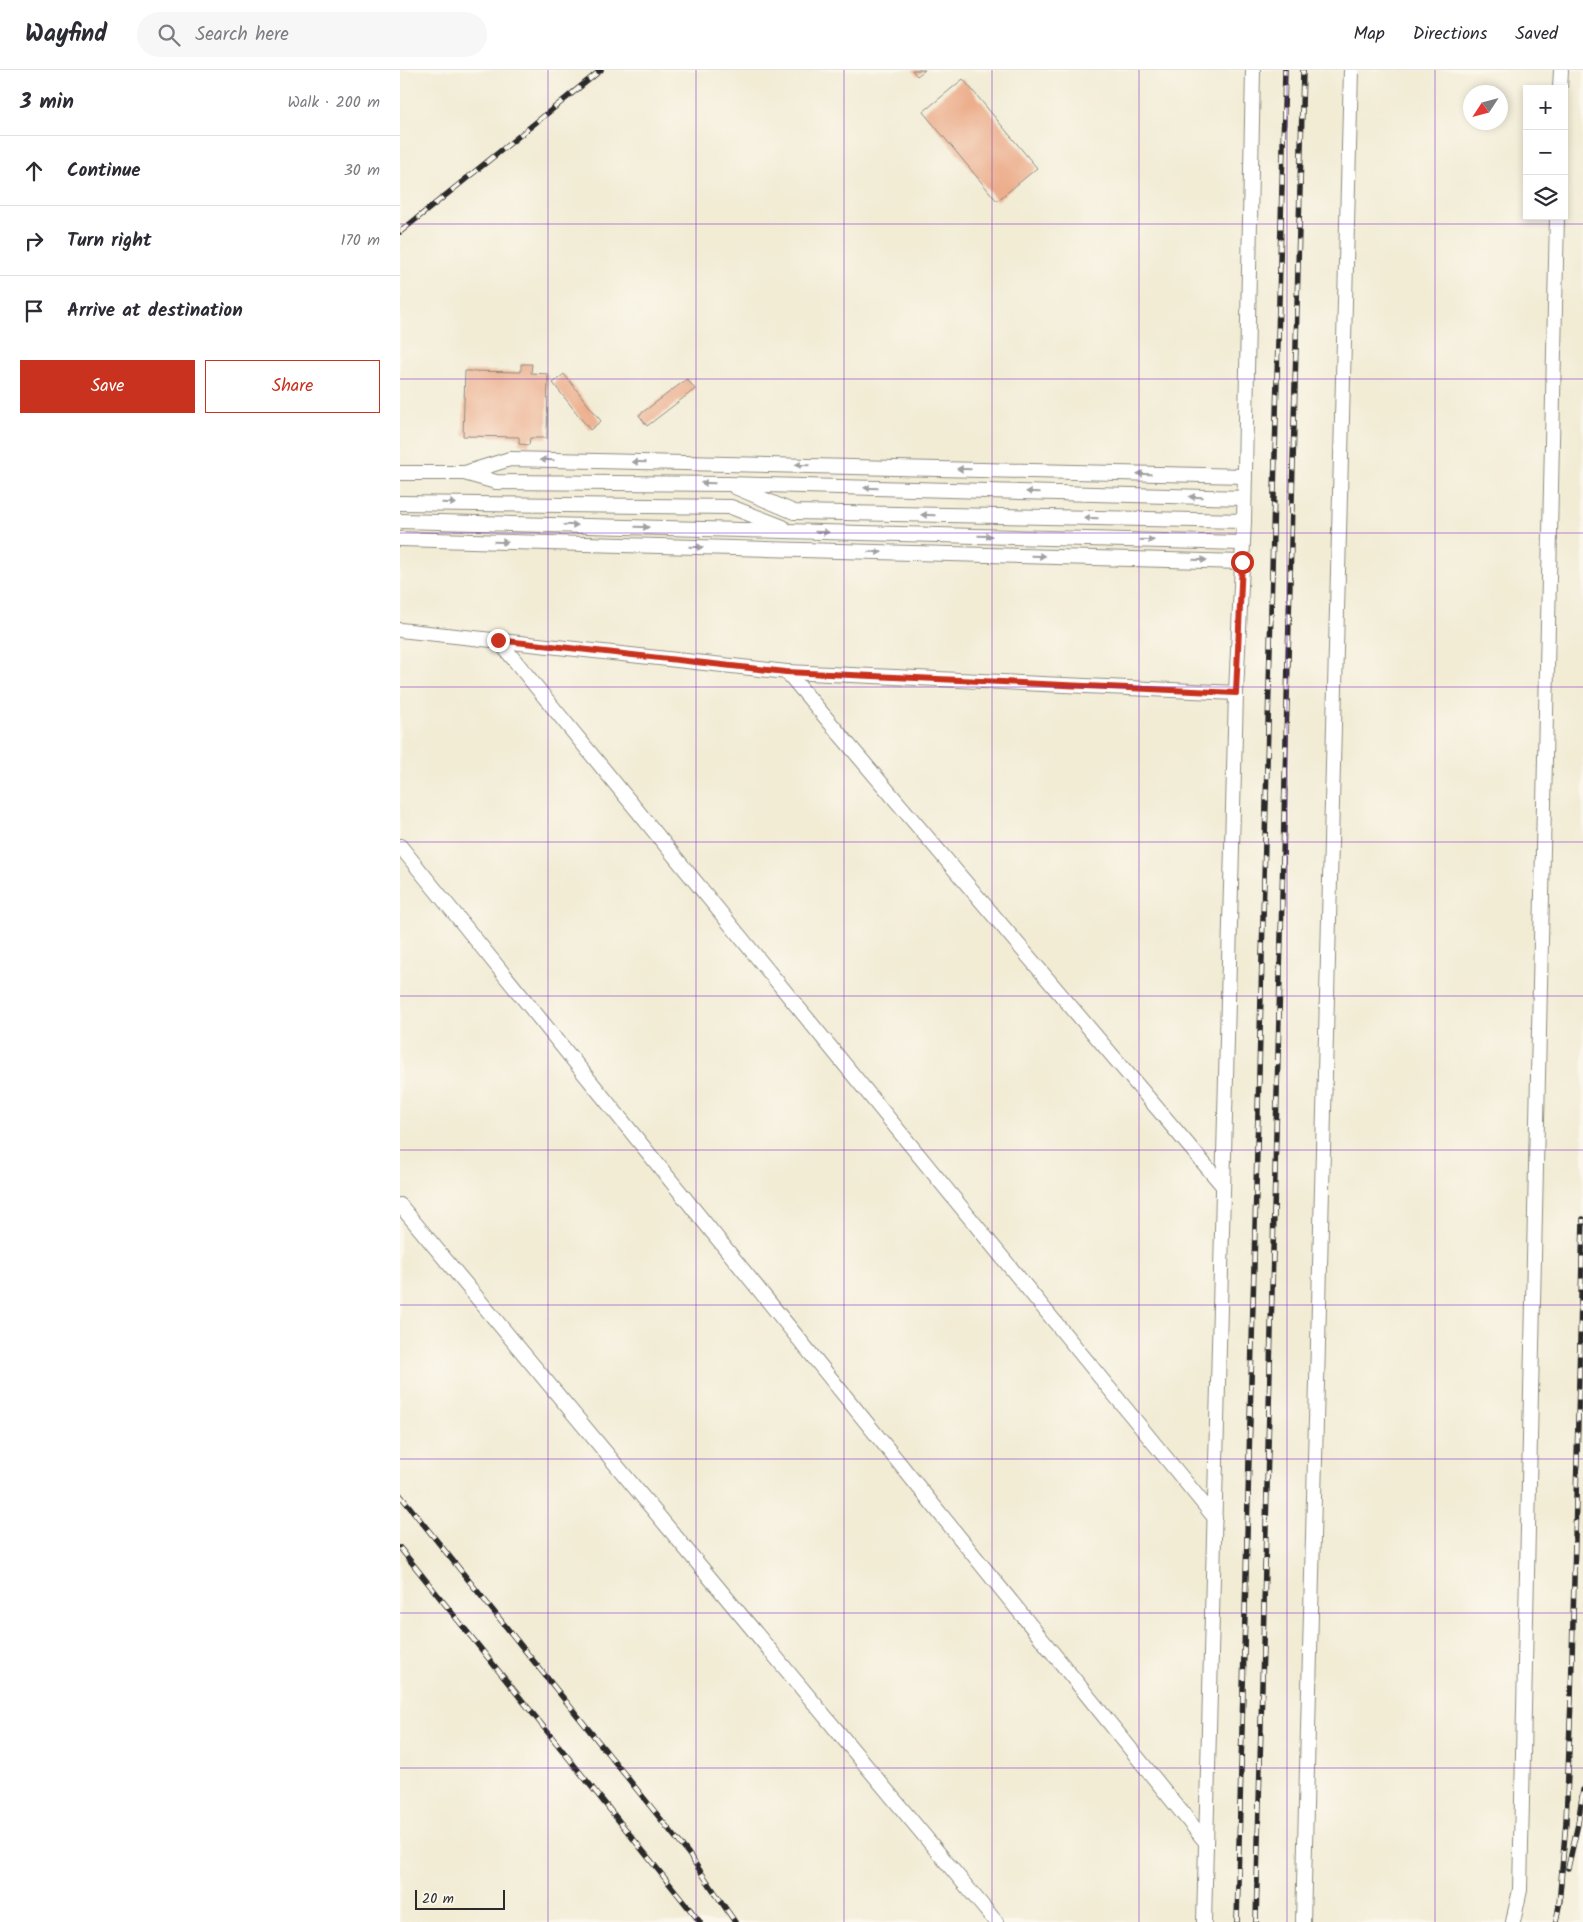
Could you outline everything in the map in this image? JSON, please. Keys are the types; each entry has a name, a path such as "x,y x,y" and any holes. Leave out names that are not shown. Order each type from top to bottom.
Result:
{"lane":[{"path":"1204,1922 1236,693 1244,521 1253,70"},
{"path":"1303,1922 1351,70"},
{"path":"1560,85 1561,70"},
{"path":"1513,1922 1520,1890 1558,220"},
{"path":"464,473 510,459 1245,476"},
{"path":"400,473 464,473 496,482 728,484 1244,498"},
{"path":"728,484 794,512 1244,521"},
{"path":"400,503 731,507 794,531"},
{"path":"400,521 1242,543"},
{"path":"400,539 1242,562"},
{"path":"400,630 786,672 1236,693"},
{"path":"498,640 1215,1518"},
{"path":"786,672 1223,1186"},
{"path":"400,846 1205,1841"},
{"path":"400,1205 996,1922"}],"building":[{"path":"912,70 925,70 917,76"},
{"path":"963,79 1037,168 997,201 923,112"},
{"path":"521,364 532,364 531,373 548,374 547,438 530,438 529,445 519,444 519,437 463,436 465,371 521,372"},
{"path":"564,374 601,421 590,430 553,383"},
{"path":"687,379 695,389 647,426 639,415"}],"railway":[{"path":"400,232 601,70"},
{"path":"1237,1922 1285,70"},
{"path":"1256,1922 1303,70"},
{"path":"1559,1905 1566,1822 1571,1700 1583,1219"},
{"path":"400,1495 688,1853 735,1922"},
{"path":"400,1548 700,1922"},
{"path":"1568,1868 1578,1824 1583,1790"},
{"path":"1556,1922 1560,1900"}],"route":[{"path":"498,640 786,672 1236,693 1242,562"}]}
